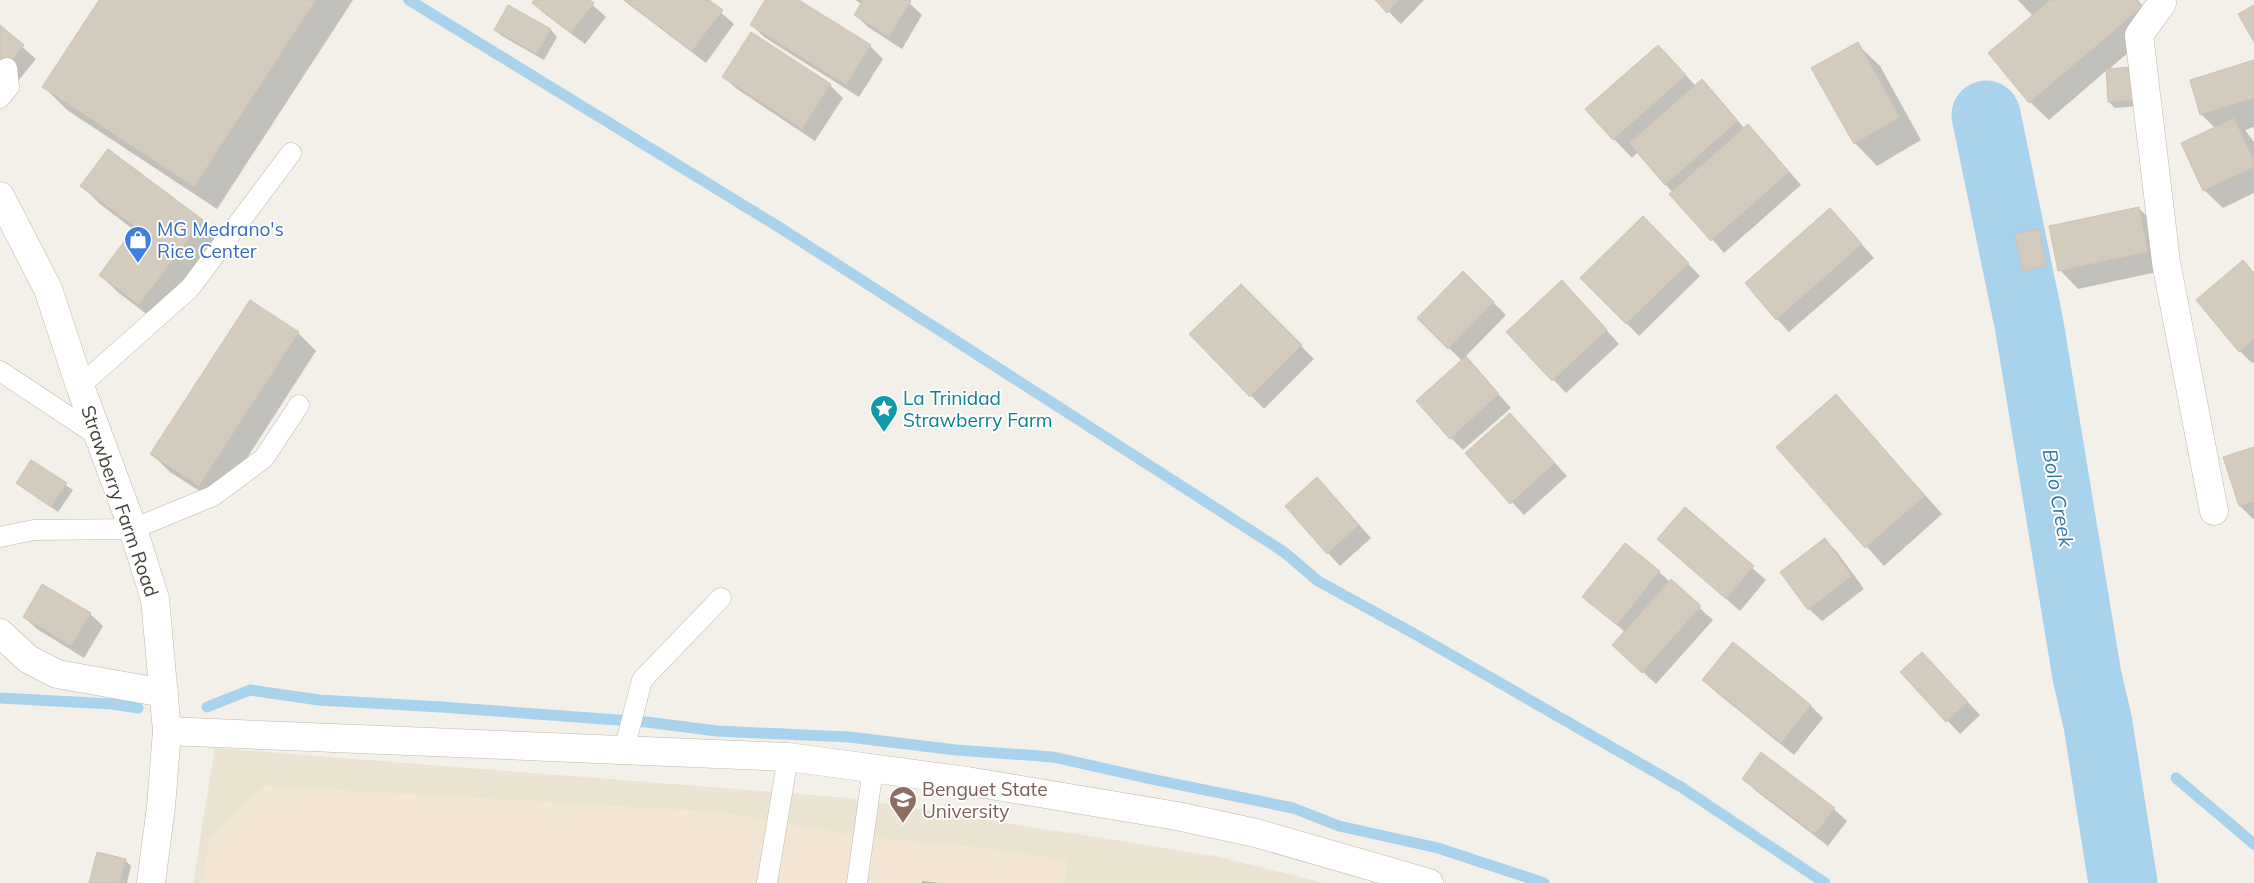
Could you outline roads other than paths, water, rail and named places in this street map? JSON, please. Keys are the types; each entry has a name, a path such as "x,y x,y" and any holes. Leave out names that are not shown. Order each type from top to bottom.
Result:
{"street":[{"path":"2161,0 2162,3 2140,36 2166,262 2214,511"},
{"name":"Strawberry Farm Road","path":"0,196 48,289 80,386 133,528 155,599 167,731 161,808 150,883"},
{"path":"0,634 28,659 57,674 164,693"},
{"path":"167,731 627,742 788,757 967,781 1114,805 1256,833 1428,883"}],"lane":[{"path":"0,98 9,87 7,68"},
{"path":"80,386 190,288 291,153"},
{"path":"0,371 98,436"},
{"path":"0,537 34,530 133,528 213,496 264,458 299,405"},
{"path":"627,742 642,680 721,598"},
{"path":"767,883 788,757"},
{"path":"857,883 873,769"}],"waterway":[{"path":"409,0 782,229 1284,552 1318,581 1413,633 1681,787 1825,883"},
{"name":"Bolo Creek","path":"1986,115 2029,324 2087,676 2098,724 2123,883"},
{"path":"207,707 250,690 319,700 646,722 717,731 849,737 956,750 1053,757 1293,808 1339,826 1438,848 1544,883"},
{"path":"0,698 112,704 138,708"},
{"path":"2098,724 2111,733"},
{"path":"2176,778 2254,844"}],"place":[{"name":"MG Medrano's Rice Center","path":"138,264"},
{"name":"La Trinidad Strawberry Farm","path":"884,433"},
{"name":"Benguet State University","path":"903,824"}]}
